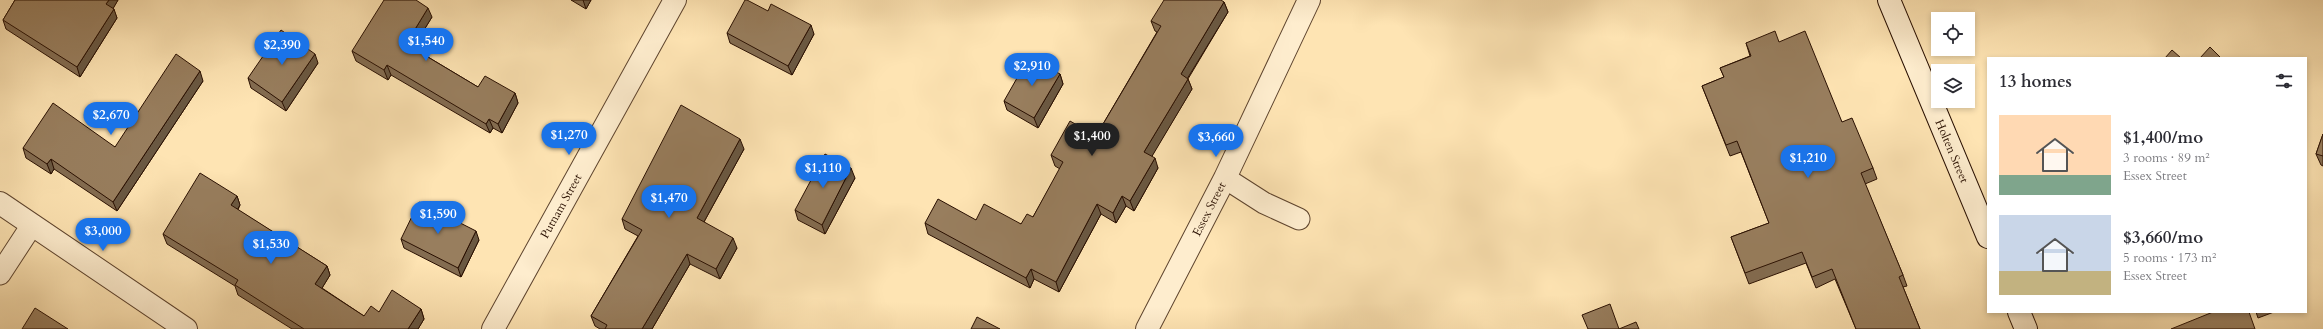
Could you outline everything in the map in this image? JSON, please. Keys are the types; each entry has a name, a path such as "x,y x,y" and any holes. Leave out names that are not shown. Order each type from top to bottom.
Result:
{"street":[{"name":"Putnam Street","path":"493,329 675,0"},
{"name":"Essex Street","path":"1147,329 1225,178 1309,0"},
{"name":"Holten Street","path":"1889,0 1987,235"},
{"path":"0,203 186,329"},
{"path":"2019,313 2026,329"}],"lane":[{"path":"1225,178 1264,203 1299,219"},
{"path":"0,274 32,225"}],"building":[{"path":"15,0 109,0 106,4 114,9 77,67 3,20"},
{"path":"384,0 416,0 428,8 406,44 478,87 485,76 515,93 498,124 489,119 486,124 387,65 384,70 352,51"},
{"path":"745,0 768,11 771,4 811,25 788,66 727,33"},
{"path":"1164,0 1221,0 1224,2 1181,74 1188,79 1144,152 1155,158 1130,201 1122,196 1113,213 1097,204 1056,282 1031,269 1026,278 925,223 938,199 976,220 984,204 1021,224 1027,214 1033,217 1063,162 1051,155 1070,121 1096,136 1161,26 1151,21"},
{"path":"281,30 315,54 282,102 248,78"},
{"path":"1775,31 1779,42 1805,31 1842,122 1852,118 1873,168 1861,173 1903,275 1899,277 1920,329 1856,329 1832,269 1812,277 1802,252 1745,273 1731,237 1769,223 1737,141 1726,145 1702,86 1724,77 1720,68 1751,56 1746,43"},
{"path":"2210,47 2220,57 2201,57"},
{"path":"2172,50 2180,57 2166,57"},
{"path":"176,54 200,71 113,202 51,159 47,164 23,148 53,103 115,147"},
{"path":"1029,57 1060,74 1034,118 1004,101"},
{"path":"681,105 740,139 697,218 733,238 716,269 687,254 642,329 605,329 607,325 591,316 642,230 622,219"},
{"path":"2323,134 2323,156 2316,154"},
{"path":"825,154 851,168 822,225 795,210"},
{"path":"200,173 237,196 231,205 327,266 315,284 364,316 371,306 379,312 392,290 421,309 408,329 304,329 235,285 238,280 163,234"},
{"path":"419,202 476,231 458,268 401,239"},
{"path":"1610,304 1619,329 1588,329 1582,315"},
{"path":"35,308 68,329 22,329"},
{"path":"2211,313 2249,313 2255,329 2171,329"},
{"path":"977,317 1000,329 971,329"},
{"path":"1636,322 1639,329 1619,329"}]}
